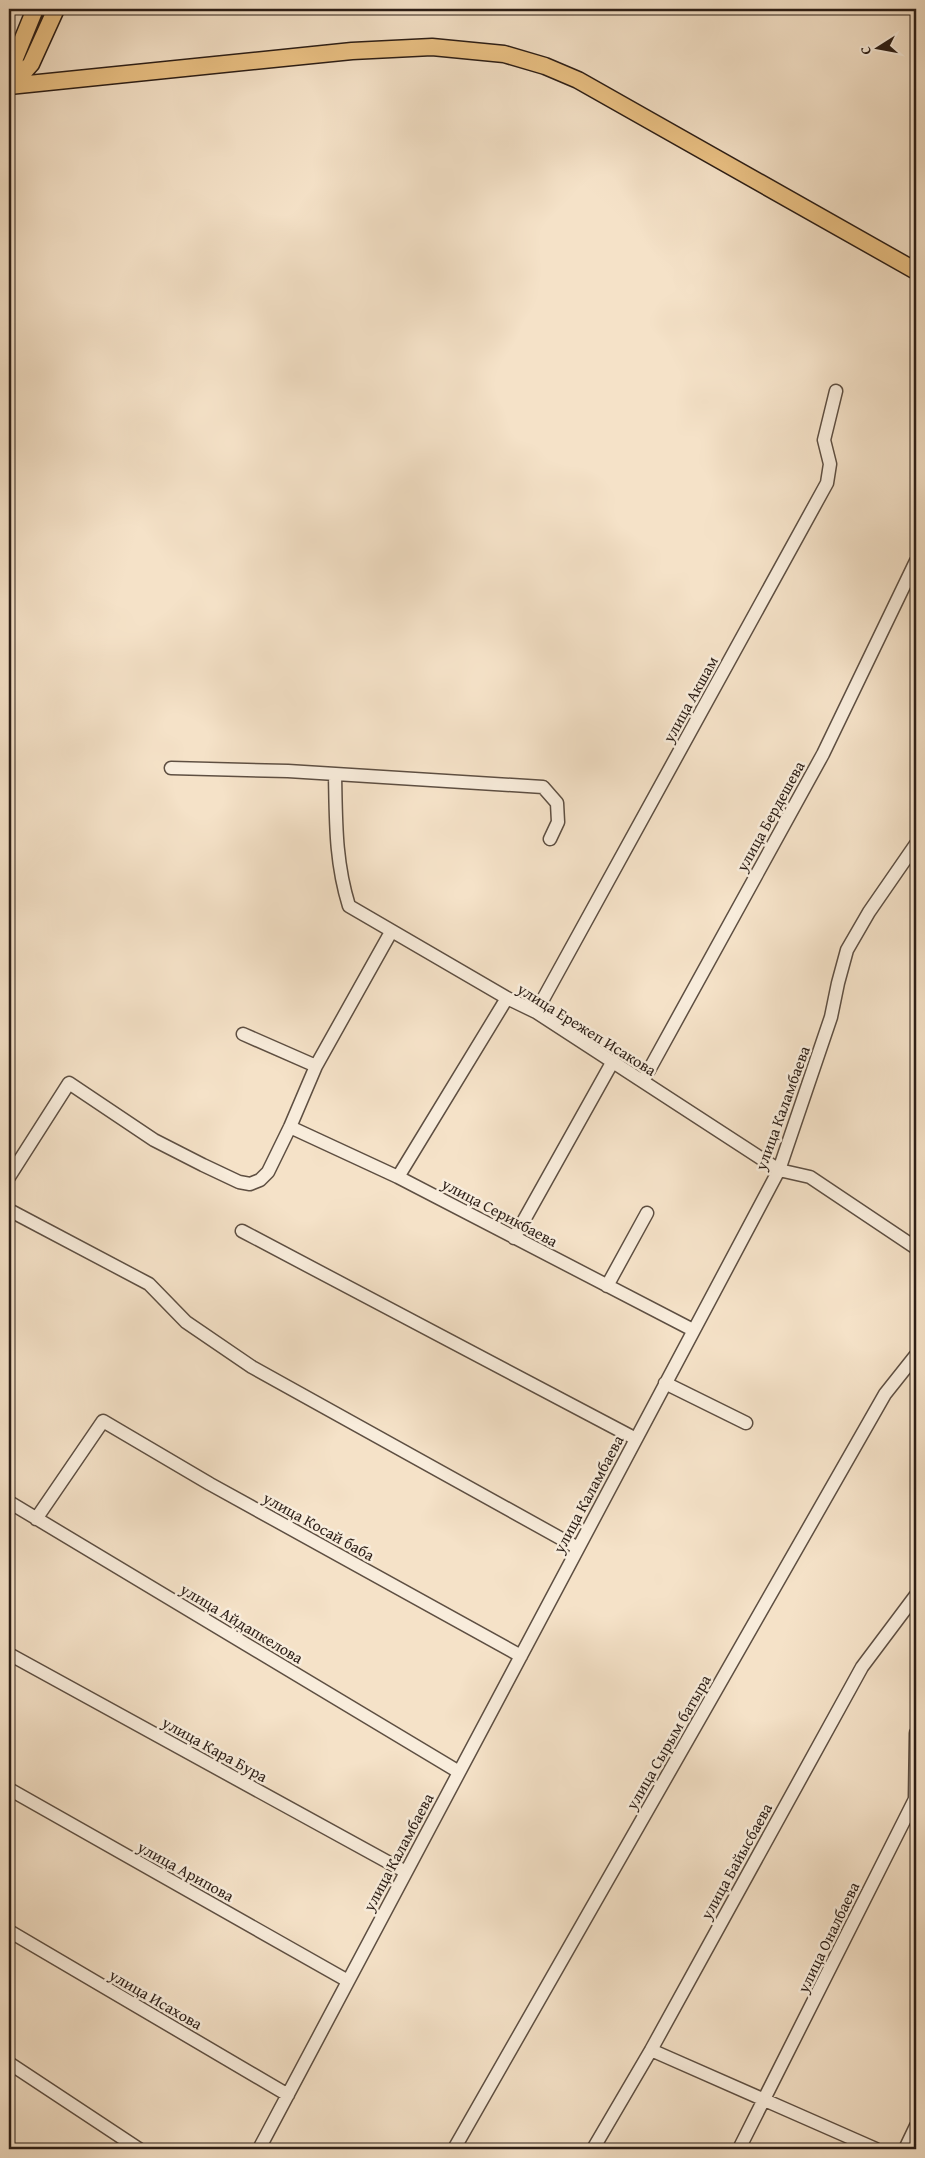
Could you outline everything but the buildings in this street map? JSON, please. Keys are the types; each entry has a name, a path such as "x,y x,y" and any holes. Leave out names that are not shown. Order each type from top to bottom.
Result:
{"main road":[{"path":"10,88 15,58 35,9"},
{"path":"10,88 31,64 56,9"},
{"path":"10,88 352,50 432,47 504,54 545,66 578,80 916,271"}],"street":[{"name":"улица Акшам","path":"536,1012 828,483 830,464 824,440 836,392"},
{"name":"улица Бердешева","path":"643,1081 823,754 916,561"},
{"path":"171,768 336,774 543,787 557,803 558,822 550,839"},
{"name":"улица Ережеп Исакова","path":"336,774 336,841 343,886 349,906 507,998 536,1012 779,1170"},
{"name":"улица Каламбаева","path":"259,2149 779,1170 831,1017 847,950 869,912 916,844"},
{"path":"9,1177 69,1083 154,1140 240,1182 250,1184 260,1180 268,1172 316,1066 391,932"},
{"path":"398,1177 507,998"},
{"path":"243,1034 316,1066"},
{"path":"514,1238 612,1061"},
{"name":"улица Серикбаева","path":"290,1127 398,1177 693,1330"},
{"path":"779,1170 810,1177 916,1248"},
{"path":"9,1210 149,1284 186,1322 252,1367 578,1548"},
{"path":"607,1286 646,1213"},
{"path":"242,1231 636,1439"},
{"name":"улица Сырым батыра","path":"454,2149 885,1394 916,1355"},
{"path":"666,1383 746,1423"},
{"name":"улица Косай баба","path":"36,1519 103,1421 210,1484 521,1656"},
{"name":"улица Айдапкелова","path":"9,1502 459,1772"},
{"name":"улица Байысбаева","path":"593,2149 651,2050 862,1667 916,1595"},
{"name":"улица Кара Бура","path":"9,1654 406,1872"},
{"name":"улица Оналбаева","path":"739,2149 766,2099 915,1799 916,1733"},
{"name":"улица Арипова","path":"9,1789 348,1981"},
{"name":"улица Исахова","path":"9,1931 288,2095"},
{"path":"651,2050 876,2149"},
{"path":"9,2063 139,2149"},
{"path":"905,2149 916,2126"}]}
